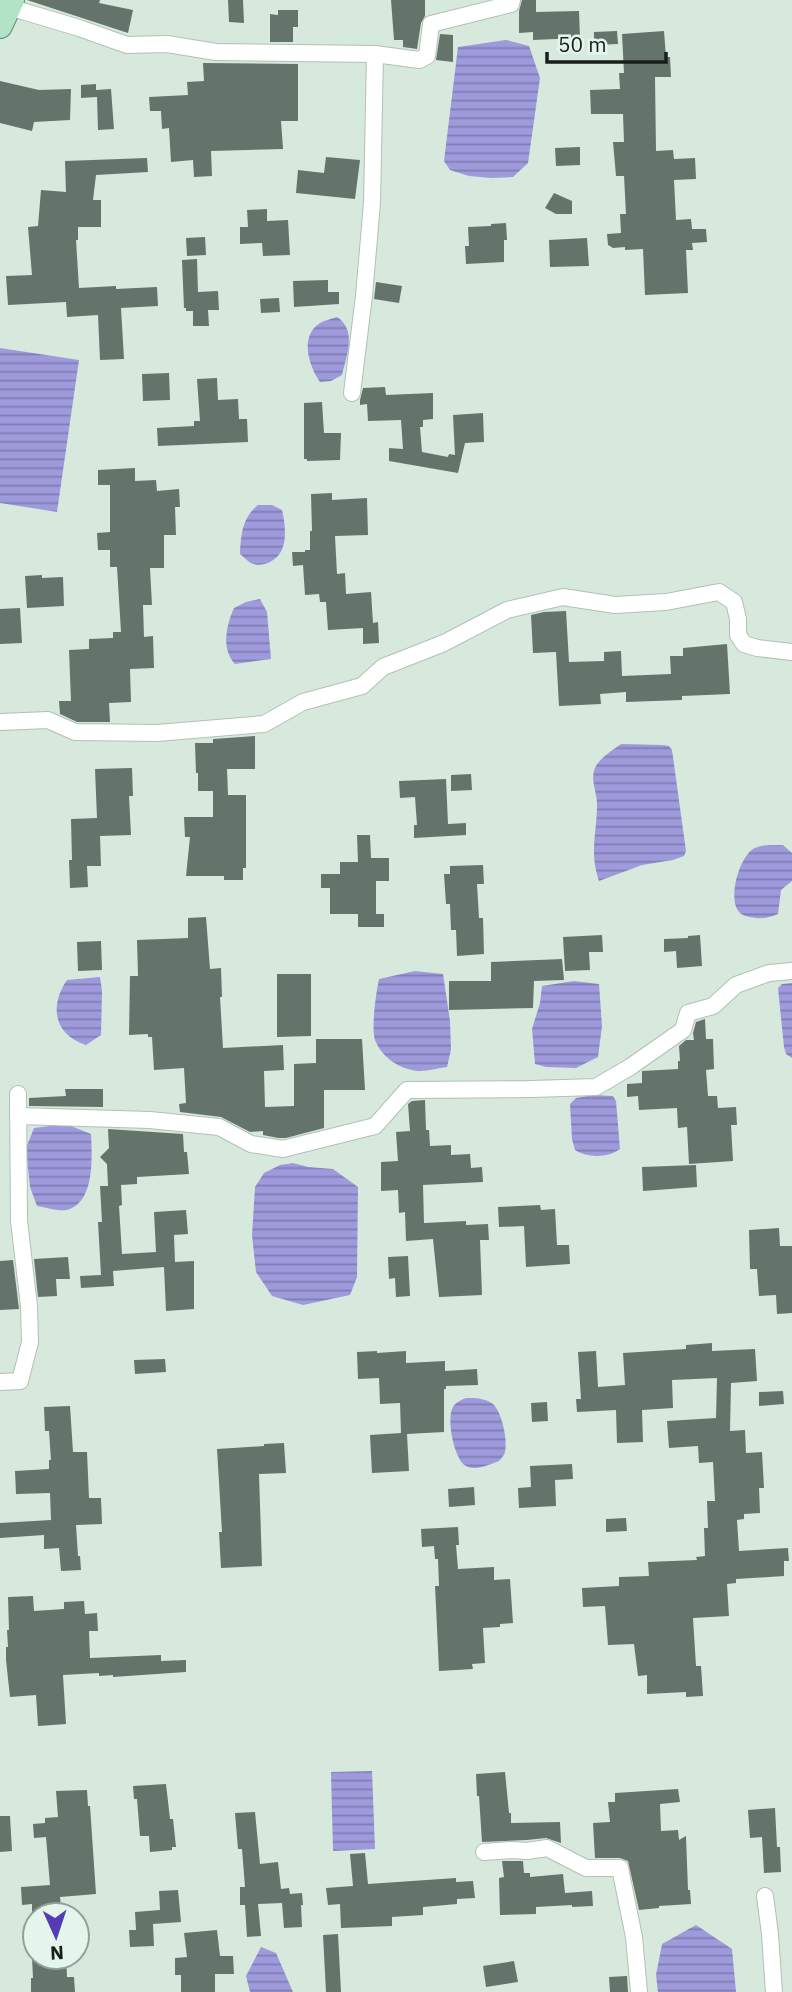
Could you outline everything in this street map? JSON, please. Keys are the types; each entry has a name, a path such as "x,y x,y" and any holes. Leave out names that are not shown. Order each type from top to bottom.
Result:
{"street":[{"path":"7,11 79,28 127,45 167,44 216,52 375,54 419,60 427,57 431,24 511,4 512,0"},
{"path":"352,393 372,203 375,54"},
{"path":"0,722 48,720 75,732 157,733 264,724 303,702 362,685 383,667 444,643 507,610 563,597 615,605 666,602 719,592 734,602 738,635 744,644 792,652"},
{"path":"18,1115 149,1120 219,1127 251,1144 284,1149 375,1126 407,1090 596,1087 684,1030 688,1013 713,1006 736,985 769,973 792,971"},
{"path":"0,1382 20,1381 30,1342 29,1306 19,1221 18,1094"},
{"path":"484,1852 547,1848 586,1868 620,1868 634,1937 639,1992"},
{"path":"765,1896 775,1992"}],"shaded area":[{"path":"506,40 529,46 540,78 528,163 513,177 469,176 450,170 444,161 458,47"},
{"path":"337,317 343,322 349,336 342,375 331,381 320,382 312,368 308,351 310,335 320,323"},
{"path":"0,348 79,360 57,512 0,503"},
{"path":"258,505 272,505 282,510 285,539 276,558 256,565 240,554 246,521"},
{"path":"260,599 267,612 271,659 235,664 226,644 231,615 234,608"},
{"path":"621,744 663,745 672,750 686,851 684,856 673,860 642,865 599,881 594,851 597,804 593,775 601,759"},
{"path":"783,845 792,853 792,881 781,890 778,914 762,918 742,915 737,909 734,894 737,876 745,858 755,848"},
{"path":"415,971 443,974 450,1021 451,1050 447,1067 419,1071 406,1068 387,1057 375,1040 375,1001 379,979"},
{"path":"100,977 101,1035 86,1045 75,1040 61,1027 58,1000 67,980"},
{"path":"574,981 599,984 602,1026 598,1057 576,1068 535,1064 532,1029 542,986"},
{"path":"792,983 792,1058 786,1054 784,1047 778,988 782,984"},
{"path":"613,1096 616,1101 620,1149 610,1154 591,1156 575,1150 570,1104 576,1098"},
{"path":"66,1124 91,1134 88,1187 78,1204 70,1209 37,1206 30,1187 26,1148 34,1128"},
{"path":"293,1163 333,1169 358,1187 357,1277 350,1295 303,1305 272,1296 256,1272 252,1235 255,1187 264,1173 280,1165"},
{"path":"466,1398 490,1402 499,1413 506,1447 499,1461 474,1468 466,1466 458,1456 451,1429 451,1412 460,1400"},
{"path":"372,1771 375,1849 333,1851 331,1772"},
{"path":"696,1925 732,1949 736,1992 658,1992 656,1975 662,1944"},
{"path":"261,1947 276,1953 293,1992 250,1992 246,1976"}],"building":[{"path":"27,0 100,0 99,3 133,10 128,33"},
{"path":"228,0 243,0 244,23 229,22"},
{"path":"391,0 425,0 425,16 421,23 417,49 403,47 403,40 394,40"},
{"path":"522,0 536,0 536,12 579,11 580,38 533,40 533,32 519,33"},
{"path":"278,10 298,10 298,27 293,27 293,42 270,42 270,14 278,15"},
{"path":"617,31 618,44 594,45 594,32"},
{"path":"664,31 671,77 655,77 656,151 673,150 674,159 695,158 696,179 674,180 676,220 691,219 692,229 706,229 707,242 692,243 693,250 686,250 688,293 645,295 643,249 625,250 625,247 613,248 608,245 607,234 621,233 620,214 626,214 624,176 616,176 613,142 624,142 623,114 591,114 590,90 620,89 619,73 624,73 622,34"},
{"path":"440,34 453,35 453,62 436,60"},
{"path":"203,63 298,64 298,121 281,121 283,149 211,151 212,176 194,177 193,160 171,162 169,128 162,129 161,111 150,111 149,97 188,95 187,82 204,81"},
{"path":"0,81 39,90 71,89 70,120 34,122 32,131 0,123"},
{"path":"96,84 96,90 111,89 114,129 98,130 97,97 81,98 81,85"},
{"path":"580,147 580,165 556,166 555,148"},
{"path":"326,157 360,160 355,199 296,193 298,170 324,173"},
{"path":"147,158 148,172 96,175 93,200 101,200 101,227 78,227 76,240 79,288 157,287 158,306 121,308 124,359 100,360 98,315 67,317 66,302 8,305 6,276 32,275 28,227 38,226 41,190 66,192 65,161"},
{"path":"554,193 572,201 572,214 556,214 545,208"},
{"path":"267,209 267,221 288,220 290,255 263,256 262,243 240,244 240,227 248,227 247,210"},
{"path":"506,223 504,262 466,264 468,227"},
{"path":"205,237 206,255 187,256 186,238"},
{"path":"587,238 589,266 550,267 549,240"},
{"path":"197,259 198,292 218,291 219,310 208,310 209,326 193,326 193,311 186,311 184,308 182,260"},
{"path":"328,280 328,292 339,292 339,304 294,307 293,281"},
{"path":"376,282 402,286 399,303 374,299"},
{"path":"279,298 280,312 261,313 260,299"},
{"path":"169,373 170,400 143,401 142,374"},
{"path":"217,378 218,400 238,399 239,419 247,419 248,442 158,446 157,428 194,426 194,421 200,421 197,379"},
{"path":"385,387 386,395 433,393 433,419 423,420 423,427 420,427 422,452 448,457 449,454 455,455 453,415 483,413 484,442 465,443 458,473 389,461 389,448 403,449 401,420 368,421 367,404 360,405 363,388"},
{"path":"322,402 324,433 341,433 340,460 307,461 304,459 304,403"},
{"path":"135,468 135,481 156,480 157,491 179,489 180,507 175,507 176,535 164,535 164,568 150,568 152,605 143,605 144,637 153,636 154,668 130,669 131,702 109,703 110,722 77,722 60,714 59,701 71,701 69,650 89,649 89,639 113,638 113,632 121,632 117,567 110,567 110,550 98,550 97,533 110,532 110,485 98,485 98,470"},
{"path":"332,493 332,500 367,498 368,535 335,536 337,574 345,573 346,594 371,592 373,623 378,622 379,643 363,644 363,628 328,630 326,602 320,602 319,594 305,595 303,565 293,566 292,552 310,550 311,494"},
{"path":"42,575 42,578 63,577 64,606 27,608 25,576"},
{"path":"20,608 22,643 0,644 0,609"},
{"path":"566,611 569,662 604,661 604,652 621,651 622,676 671,674 670,656 683,656 683,648 727,644 730,694 682,696 682,700 626,702 626,692 600,694 601,704 559,706 556,652 533,653 531,615"},
{"path":"255,736 255,769 227,769 228,795 246,795 246,868 243,868 243,880 224,880 224,876 186,876 190,837 185,837 184,817 213,817 213,791 198,791 195,743"},
{"path":"132,768 133,796 129,796 131,835 100,836 101,866 87,866 88,887 70,888 71,819 97,818 95,769"},
{"path":"471,774 472,790 451,791 451,775"},
{"path":"446,779 448,824 466,823 466,835 414,838 414,825 417,825 415,797 400,798 399,781"},
{"path":"357,835 370,835 371,858 389,858 389,881 376,881 376,914 384,914 384,927 358,927 358,914 330,914 330,888 321,888 321,874 340,874 340,862 358,862"},
{"path":"483,865 484,884 477,884 479,918 483,918 484,954 457,956 456,930 451,930 450,904 446,904 444,874 450,874 450,866"},
{"path":"206,917 210,969 221,968 223,1048 283,1045 284,1070 264,1071 265,1107 294,1106 294,1064 316,1063 316,1039 362,1039 365,1090 324,1090 324,1128 278,1138 263,1135 263,1131 250,1132 221,1117 180,1112 179,1104 186,1103 184,1068 154,1070 152,1037 148,1037 148,1034 129,1035 130,976 138,976 137,940 188,938 188,918"},
{"path":"602,935 603,952 589,952 590,970 565,971 563,937"},
{"path":"700,935 702,966 677,968 676,951 664,952 664,939"},
{"path":"101,941 102,970 78,971 77,942"},
{"path":"562,959 564,980 534,981 533,1008 449,1010 449,981 491,981 491,962"},
{"path":"277,974 311,974 311,1036 277,1037"},
{"path":"705,1019 706,1039 713,1039 714,1069 706,1070 708,1096 717,1096 718,1108 736,1107 737,1125 731,1125 733,1161 689,1164 687,1127 678,1128 677,1108 639,1110 638,1096 627,1097 627,1084 642,1083 642,1071 678,1069 679,1046 686,1040 694,1040 696,1022"},
{"path":"65,1089 103,1089 103,1107 29,1106 29,1098 66,1096"},
{"path":"425,1100 426,1130 429,1130 430,1146 451,1145 451,1155 470,1154 471,1168 482,1167 483,1182 423,1185 424,1223 466,1221 466,1225 488,1224 489,1240 480,1240 482,1295 439,1297 433,1239 406,1241 405,1212 399,1213 398,1190 381,1191 381,1162 398,1161 396,1132 410,1131 408,1104"},
{"path":"108,1129 183,1134 189,1174 137,1177 137,1184 121,1185 122,1205 119,1206 122,1254 156,1252 154,1212 186,1210 188,1234 174,1235 175,1262 194,1261 194,1309 166,1311 164,1267 113,1271 114,1286 81,1288 80,1276 101,1275 98,1222 102,1222 100,1186 108,1186 107,1164 100,1157 109,1148"},
{"path":"696,1165 697,1187 643,1191 642,1167"},
{"path":"540,1205 541,1210 555,1209 557,1245 569,1245 570,1264 526,1267 524,1226 499,1227 498,1207"},
{"path":"779,1228 780,1246 792,1246 792,1313 777,1314 776,1295 759,1296 757,1269 750,1269 749,1230"},
{"path":"408,1256 410,1296 396,1297 395,1278 389,1279 388,1257"},
{"path":"68,1257 70,1279 56,1279 57,1296 38,1297 34,1259"},
{"path":"13,1260 19,1309 0,1310 0,1261"},
{"path":"712,1343 712,1351 755,1349 757,1381 731,1383 730,1431 745,1430 746,1453 762,1452 764,1488 759,1488 760,1513 744,1514 744,1519 737,1520 739,1551 788,1548 789,1561 784,1561 784,1576 736,1579 736,1583 727,1584 729,1616 693,1618 696,1666 701,1666 703,1696 686,1697 686,1692 647,1694 647,1675 638,1676 634,1644 608,1645 605,1606 583,1607 582,1588 619,1586 619,1577 649,1576 648,1562 697,1560 696,1557 705,1556 707,1501 715,1501 713,1462 699,1463 698,1446 669,1448 667,1421 716,1418 717,1378 672,1380 673,1408 642,1410 643,1442 617,1443 616,1410 577,1412 576,1399 581,1399 578,1352 596,1351 598,1387 625,1385 623,1353 686,1349 686,1345"},
{"path":"406,1351 406,1363 445,1361 445,1371 477,1369 478,1385 446,1386 444,1389 444,1432 407,1434 409,1471 372,1473 370,1435 401,1433 400,1403 380,1404 379,1378 358,1379 357,1352"},
{"path":"165,1359 166,1372 135,1374 134,1360"},
{"path":"783,1391 784,1404 759,1406 759,1392"},
{"path":"547,1402 548,1421 532,1422 531,1403"},
{"path":"70,1406 73,1452 87,1452 89,1498 101,1498 102,1524 76,1525 81,1570 61,1571 59,1548 44,1549 44,1535 0,1538 0,1523 51,1520 50,1493 16,1494 15,1471 49,1469 49,1431 45,1431 44,1407"},
{"path":"284,1443 286,1473 259,1474 262,1566 221,1568 219,1532 222,1532 217,1449"},
{"path":"572,1464 573,1479 555,1480 556,1506 519,1508 518,1488 531,1487 530,1466"},
{"path":"474,1487 475,1505 449,1507 448,1489"},
{"path":"626,1518 627,1531 606,1532 606,1519"},
{"path":"458,1527 458,1569 494,1567 494,1580 510,1579 513,1623 483,1628 485,1663 472,1664 473,1669 439,1671 435,1586 439,1586 438,1559 435,1559 434,1546 422,1547 421,1529"},
{"path":"33,1596 34,1611 64,1609 64,1602 84,1601 85,1614 97,1613 98,1631 89,1631 90,1658 161,1655 161,1661 186,1660 186,1672 113,1677 99,1676 99,1673 63,1675 66,1724 38,1726 36,1695 10,1697 6,1660 8,1597"},
{"path":"505,1772 511,1823 560,1822 561,1843 546,1838 482,1842 476,1774"},
{"path":"166,1784 176,1847 172,1847 172,1850 150,1852 149,1836 140,1836 137,1799 134,1799 133,1786"},
{"path":"678,1789 680,1802 660,1804 661,1831 678,1830 679,1840 686,1836 691,1904 639,1910 628,1861 620,1858 595,1858 593,1823 610,1822 608,1802 615,1802 615,1793"},
{"path":"87,1790 96,1894 60,1897 60,1901 22,1901 21,1887 50,1885 46,1837 34,1838 33,1824 45,1823 45,1818 58,1817 56,1791"},
{"path":"775,1808 781,1872 764,1873 762,1837 750,1838 748,1810"},
{"path":"255,1812 260,1864 278,1862 281,1889 289,1888 290,1894 302,1893 302,1927 284,1928 282,1903 258,1904 261,1936 247,1937 245,1905 240,1905 240,1887 245,1887 242,1849 238,1849 235,1813"},
{"path":"0,1816 10,1816 12,1851 0,1852"},
{"path":"365,1853 368,1884 456,1878 456,1882 473,1881 475,1898 457,1899 457,1904 423,1907 423,1915 392,1917 392,1926 341,1928 340,1904 328,1905 326,1888 353,1886 350,1854"},
{"path":"502,1861 523,1861 524,1873 530,1873 530,1877 563,1874 565,1893 592,1891 593,1906 536,1907 536,1914 500,1915 499,1878 504,1877"},
{"path":"178,1890 181,1922 153,1924 154,1946 130,1947 129,1930 136,1930 135,1912 160,1910 159,1891"},
{"path":"217,1930 220,1956 233,1956 234,1974 215,1974 215,1992 181,1992 181,1975 175,1975 175,1958 187,1957 184,1933"},
{"path":"338,1934 341,1992 326,1992 323,1935"},
{"path":"514,1961 518,1982 486,1987 483,1966"},
{"path":"33,1971 67,1971 67,1977 74,1977 75,1992 31,1992"},
{"path":"627,1976 628,1992 610,1992 609,1977"}]}
